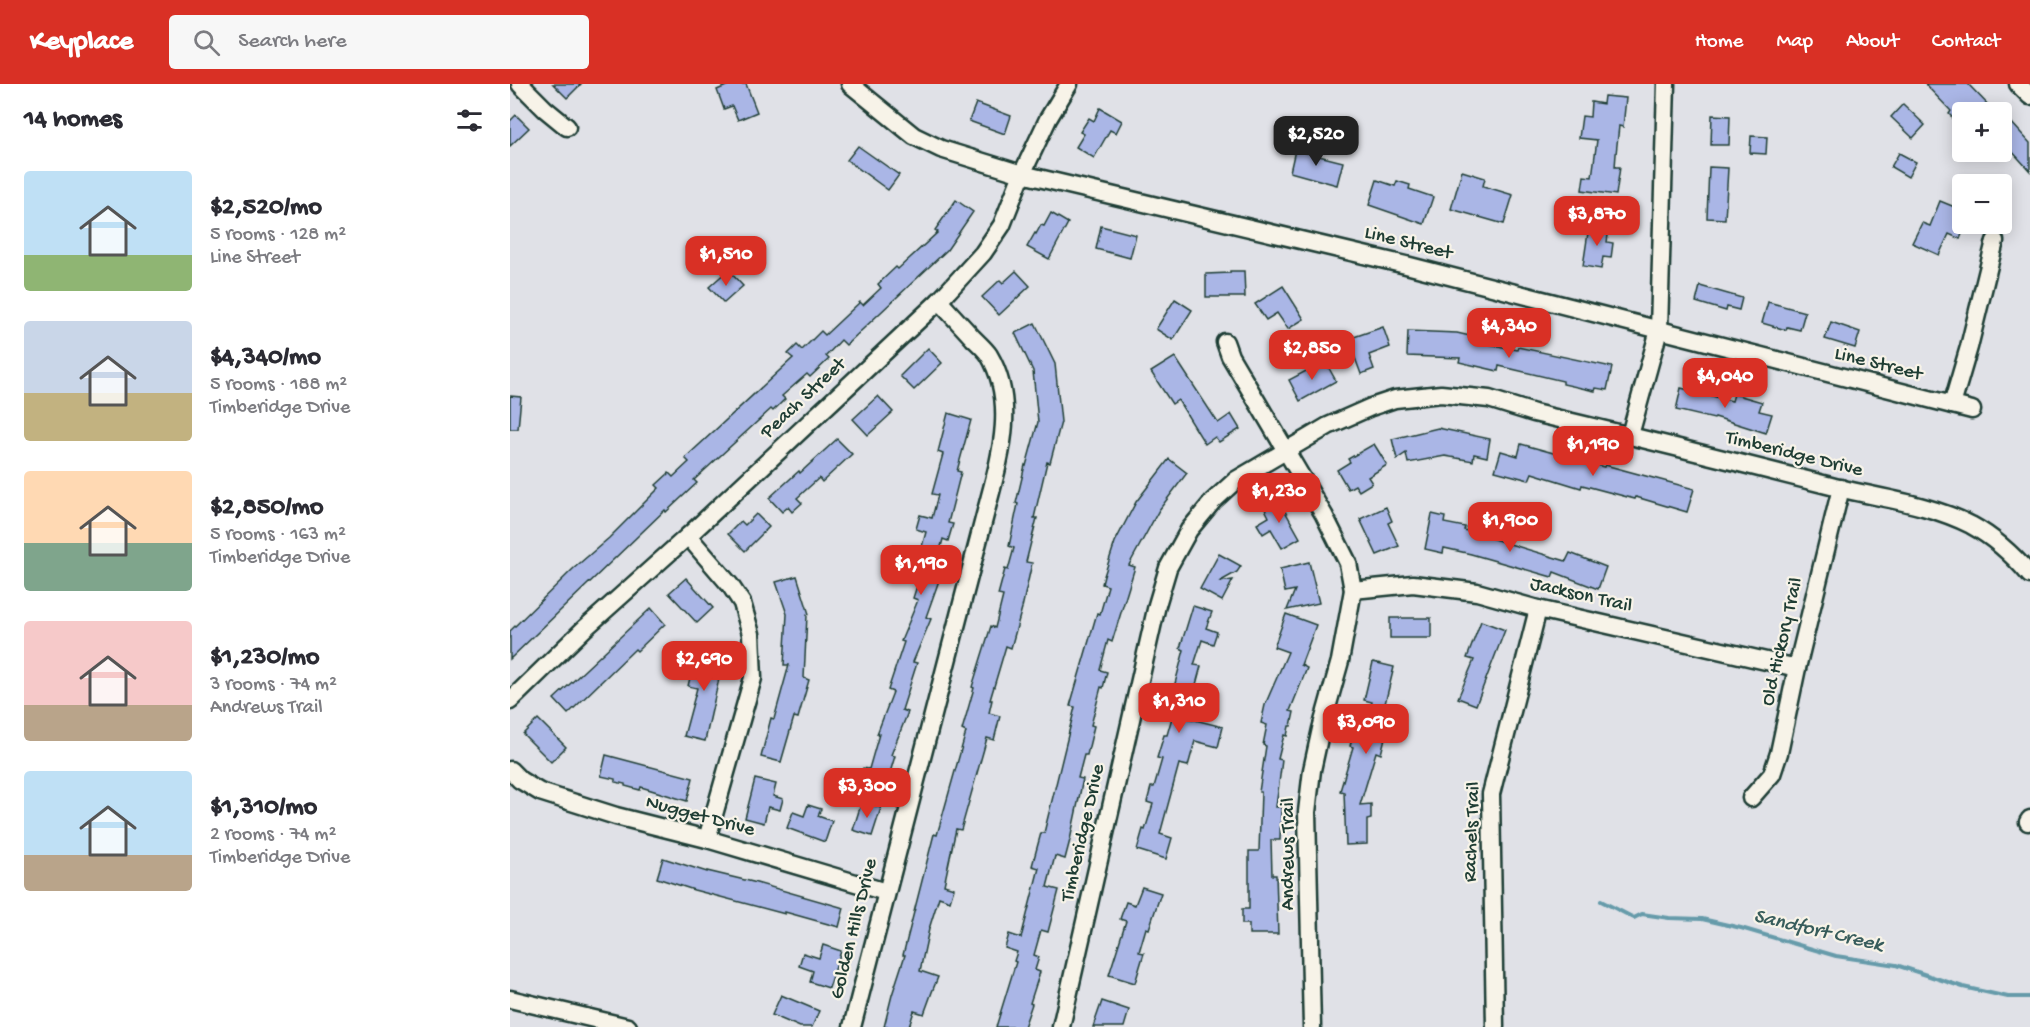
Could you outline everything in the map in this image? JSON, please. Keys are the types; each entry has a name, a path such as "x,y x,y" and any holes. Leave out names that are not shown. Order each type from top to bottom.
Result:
{"street":[{"path":"520,84 567,127"},
{"name":"Line Street","path":"850,84 914,136 941,150 1022,174 1342,249 1972,410"},
{"name":"Peach Street","path":"510,701 584,629 688,536 939,301 983,253 1002,225 1022,174 1048,120 1069,84"},
{"path":"1630,435 1659,330 1666,84"},
{"path":"2018,84 2030,96"},
{"path":"1952,405 1995,241"},
{"name":"Golden Hills Drive","path":"852,1027 1002,446 1005,408 997,375 988,354 939,301"},
{"name":"Andrews Trail","path":"1225,342 1230,356 1324,515 1348,564 1353,590 1340,661 1317,750 1307,812 1312,1027"},
{"name":"Timberidge Drive","path":"1061,1027 1145,657 1168,568 1189,530 1213,501 1236,480 1328,426 1395,399 1441,394 1489,399 1534,413 1894,500 1950,516 1992,538 2030,575"},
{"name":"Old Hickory Trail","path":"1751,798 1772,774 1779,753 1797,668 1841,489"},
{"path":"688,536 730,585 742,603 752,645 753,678 707,839"},
{"name":"Jackson Trail","path":"1353,590 1413,584 1477,592 1538,609 1797,668"},
{"name":"Rachels Trail","path":"1495,1027 1491,794 1538,609"},
{"name":"Nugget Drive","path":"510,770 520,780 540,792 616,816 707,839 886,892"},
{"path":"510,999 628,1027"}],"water":[{"path":"1317,124 1341,130 1343,134 1341,141 1339,140 1338,144 1313,137"}],"building":[{"path":"553,84 581,84 567,98"},
{"path":"731,84 746,84 757,112 738,120 732,106 724,109 717,90"},
{"path":"1925,84 1968,84 1985,102 1952,102 1952,117 1949,114 1951,111"},
{"path":"1604,96 1626,98 1623,127 1619,126 1616,154 1615,167 1620,167 1616,195 1582,190 1584,176 1592,177 1597,140 1579,138 1582,116 1590,117 1591,102 1603,104"},
{"path":"976,103 1011,116 1005,134 969,121"},
{"path":"1903,104 1925,125 1913,138 1891,117"},
{"path":"1100,108 1122,121 1116,133 1110,130 1094,158 1076,147 1084,134 1080,132 1089,118 1094,121"},
{"path":"516,115 529,128 510,146 510,121"},
{"path":"1712,115 1730,116 1729,145 1711,145"},
{"path":"2012,123 2030,143 2030,171 2012,151"},
{"path":"1751,136 1767,137 1766,154 1750,153"},
{"path":"858,146 899,175 888,190 847,160"},
{"path":"1295,150 1343,162 1337,185 1290,172"},
{"path":"1899,153 1916,162 1908,177 1891,167"},
{"path":"1709,167 1728,168 1725,219 1707,218"},
{"path":"1462,171 1485,178 1483,186 1513,195 1504,224 1451,209"},
{"path":"1377,180 1395,186 1397,181 1410,185 1409,189 1433,197 1424,224 1369,205"},
{"path":"956,200 973,212 947,250 846,345 841,340 826,356 829,359 810,377 807,374 782,396 785,399 773,411 771,409 694,480 697,483 666,512 665,510 510,659 510,631 659,488 656,485 669,473 673,477 689,462 685,458 793,358 788,354 797,345 802,350 821,331 825,335 860,302 863,305 881,288 878,284 938,232 935,230"},
{"path":"1940,201 1952,206 1952,234 1962,234 1960,239 1949,234 1939,255 1912,243 1922,223 1930,226"},
{"path":"1051,213 1068,223 1049,259 1027,247"},
{"path":"1101,226 1136,235 1130,258 1096,249"},
{"path":"1589,226 1609,229 1607,242 1613,243 1611,258 1603,257 1601,269 1583,266"},
{"path":"728,270 743,286 724,303 709,287"},
{"path":"1016,271 1030,286 999,315 982,297 1000,280 1003,283"},
{"path":"1230,271 1244,271 1245,297 1206,297 1206,274 1230,273"},
{"path":"1283,286 1304,319 1288,329 1277,313 1266,320 1255,304"},
{"path":"1700,286 1742,298 1739,310 1727,307 1726,311 1696,302"},
{"path":"1175,299 1192,310 1173,340 1156,329"},
{"path":"1768,302 1805,312 1800,330 1787,327 1786,330 1762,323"},
{"path":"1831,322 1860,332 1855,348 1825,339"},
{"path":"1035,323 1055,364 1061,422 1050,463 1047,462 1034,518 1037,518 1026,562 1032,563 1022,608 1011,648 1006,646 990,700 992,700 989,713 1000,716 994,740 987,738 961,830 956,829 944,885 954,888 950,901 939,897 929,929 920,971 938,977 924,1014 914,1011 909,1027 884,1027 905,955 903,955 934,834 937,835 966,732 962,730 974,688 972,687 991,626 995,628 1003,596 998,595 1014,548 1009,546 1018,504 1016,503 1038,422 1033,371 1015,333"},
{"path":"1383,327 1390,347 1369,355 1374,369 1361,374 1348,339"},
{"path":"1408,331 1457,333 1479,338 1478,342 1517,350 1518,347 1612,367 1607,390 1596,388 1595,391 1563,384 1563,381 1499,366 1498,371 1459,362 1460,358 1407,356"},
{"path":"928,348 942,363 914,390 900,376"},
{"path":"1175,357 1218,423 1231,414 1240,429 1219,442 1215,437 1205,444 1178,400 1172,404 1151,372"},
{"path":"1325,361 1336,381 1300,401 1289,380"},
{"path":"1681,388 1732,401 1734,394 1762,402 1759,411 1772,414 1766,433 1715,417 1714,419 1676,410"},
{"path":"510,396 521,397 518,429 510,429"},
{"path":"878,396 893,412 868,435 853,419"},
{"path":"948,413 971,420 957,471 961,472 948,523 953,524 948,541 943,539 935,570 942,572 926,617 931,619 913,662 917,663 902,710 908,712 891,755 895,756 886,786 860,778 863,768 869,769 879,734 877,734 893,692 888,690 904,642 901,641 918,600 913,598 928,552 921,550 926,532 916,529 920,515 932,518 938,495 932,494 943,454 938,452"},
{"path":"1438,428 1490,439 1487,457 1474,454 1473,461 1445,456 1408,463 1406,453 1397,459 1392,439"},
{"path":"837,439 852,454 822,482 819,478 797,498 802,503 792,512 788,507 782,512 769,498"},
{"path":"1374,444 1387,465 1368,477 1372,483 1359,491 1355,485 1348,489 1337,470 1350,462 1348,459"},
{"path":"1521,444 1694,489 1687,512 1636,497 1635,499 1582,485 1581,488 1532,473 1529,480 1495,471 1501,451 1518,456"},
{"path":"1169,459 1187,473 1159,510 1129,565 1135,567 1112,642 1108,640 1100,670 1107,672 1091,725 1094,726 1087,755 1084,755 1078,778 1083,779 1070,840 1065,859 1055,856 1047,887 1059,890 1048,932 1041,930 1034,955 1039,957 1035,970 1040,972 1030,1003 1032,1004 1024,1027 996,1027 1016,962 1014,961 1017,952 1005,948 1009,934 1021,938 1039,868 1032,866 1041,833 1044,833 1075,707 1070,706 1097,613 1100,614 1108,586 1102,584 1104,576 1115,542 1136,502"},
{"path":"1277,497 1300,538 1282,548 1271,529 1263,534 1257,524 1269,517 1263,505"},
{"path":"1386,507 1392,521 1388,523 1399,546 1377,555 1360,519"},
{"path":"756,514 769,527 745,551 728,534 741,521 745,525"},
{"path":"1432,514 1445,517 1444,523 1465,527 1464,530 1513,545 1566,561 1570,553 1606,567 1598,589 1554,572 1552,577 1444,548 1443,553 1425,549"},
{"path":"1219,554 1241,566 1237,572 1219,582 1233,580 1222,601 1200,589"},
{"path":"1309,562 1319,603 1287,610 1295,590 1285,592 1280,569"},
{"path":"797,576 809,614 807,615 804,678 809,680 798,718 794,717 781,762 761,757 789,665 784,665 787,614 776,582"},
{"path":"686,578 713,608 697,623 669,593"},
{"path":"1193,606 1212,612 1206,628 1217,632 1213,644 1202,640 1194,665 1201,666 1187,718 1223,727 1218,747 1195,741 1188,766 1179,764 1160,834 1172,838 1166,859 1137,850 1153,804 1147,802 1162,759 1157,758 1175,707 1169,706 1184,650 1180,648"},
{"path":"651,608 665,624 637,651 635,649 568,714 554,699"},
{"path":"1286,614 1316,625 1301,665 1307,668 1290,711 1294,712 1291,726 1289,726 1287,736 1284,735 1278,759 1282,760 1276,807 1281,807 1280,840 1271,840 1272,875 1276,875 1278,934 1249,934 1249,924 1242,924 1242,909 1249,909 1249,851 1259,851 1261,792 1259,792 1267,725 1261,723 1265,705 1288,652 1274,647"},
{"path":"1390,618 1431,618 1431,638 1390,638"},
{"path":"1481,621 1505,630 1476,705 1458,698 1474,660 1467,658"},
{"path":"704,647 725,652 705,741 684,736 697,688 688,686 694,661 701,662"},
{"path":"1373,662 1394,667 1383,712 1391,714 1381,754 1376,752 1360,805 1371,804 1371,819 1367,820 1367,844 1346,845 1344,792 1340,791 1353,747 1350,746 1355,725 1366,728 1372,702 1364,700"},
{"path":"538,719 566,747 551,762 523,734"},
{"path":"606,755 693,778 687,801 641,787 640,790 625,786 625,784 615,782 615,779 601,776"},
{"path":"755,779 776,784 773,796 783,799 780,810 768,807 764,823 745,818"},
{"path":"862,801 881,808 872,836 853,830"},
{"path":"808,805 821,809 818,816 832,821 825,842 787,828 793,812 804,816"},
{"path":"663,858 844,908 839,927 694,890 657,878"},
{"path":"1142,887 1161,893 1149,929 1146,928 1139,952 1144,953 1135,983 1109,975 1126,921 1120,919 1126,902 1135,905"},
{"path":"823,945 841,951 829,988 810,982 813,971 799,966 803,953 819,958"},
{"path":"781,995 819,1011 812,1027 800,1027 772,1015"},
{"path":"1102,1001 1129,1010 1124,1027 1093,1027"}],"waterway":[{"name":"Sandfort Creek","path":"1601,901 1634,918 1642,914 1702,919 1836,956 1896,965 1963,987 2008,997 2030,997"}]}
